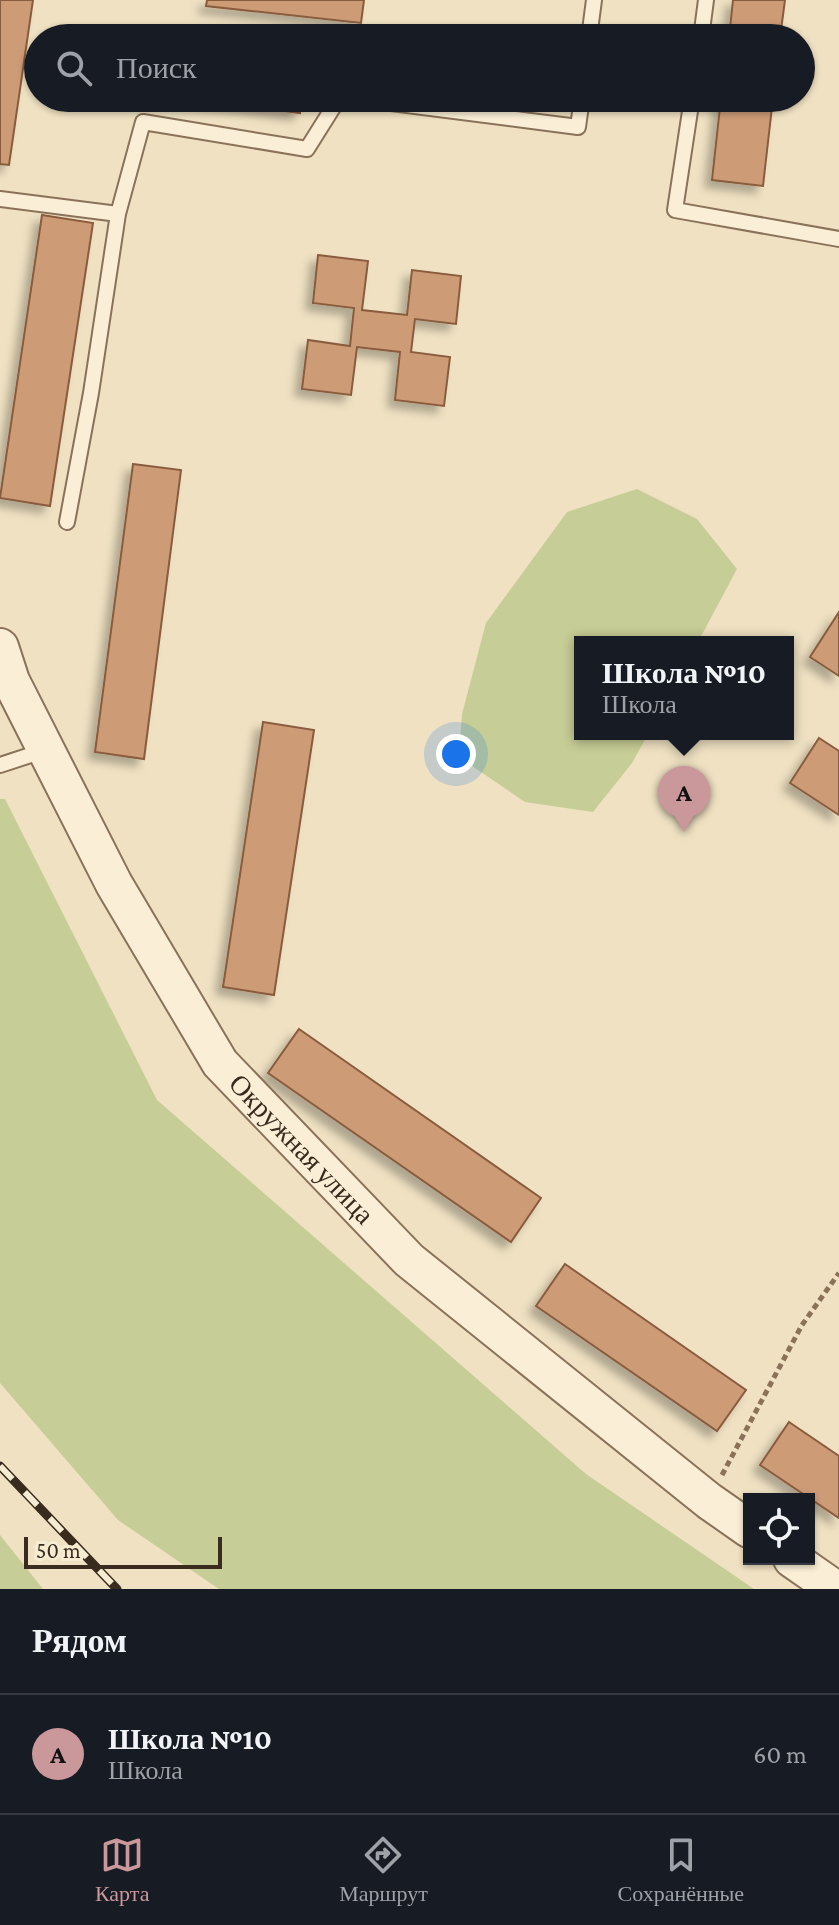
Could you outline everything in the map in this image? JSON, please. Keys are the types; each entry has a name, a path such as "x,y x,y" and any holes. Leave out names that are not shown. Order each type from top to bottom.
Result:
{"street":[{"name":"Окружная улица","path":"0,647 11,681 114,884 220,1063 409,1260 709,1501 743,1525"},
{"path":"801,1565 835,1589"}],"lane":[{"path":"591,24 594,0"},
{"path":"703,24 706,0"},
{"path":"67,522 91,393 118,214 143,122 307,149 330,112"},
{"path":"461,112 578,127 580,112"},
{"path":"690,112 675,210 839,239"},
{"path":"0,199 118,214"},
{"path":"0,765 46,750"}],"path":[{"path":"709,1501 802,1325 839,1273"}],"green space":[{"path":"637,489 697,519 737,569 701,636 574,636 574,740 645,740 632,763 593,812 525,802 459,757 462,714 486,623 567,512"},
{"path":"0,799 5,799 157,1100 586,1474 754,1589 219,1589 118,1520 0,1383"},
{"path":"0,1535 43,1589 0,1589"}],"building":[{"path":"0,0 33,0 30,24 24,24 24,62 9,165 0,164"},
{"path":"207,0 364,0 361,23 206,6"},
{"path":"733,0 785,0 782,24 730,24"},
{"path":"719,112 771,112 763,186 712,180"},
{"path":"42,215 93,223 50,506 0,498"},
{"path":"318,255 368,261 362,310 407,315 412,270 461,276 456,324 415,319 411,352 450,357 444,406 395,400 400,352 357,347 351,395 302,389 308,340 350,346 354,308 313,303"},
{"path":"133,464 181,470 144,759 95,752"},
{"path":"839,612 839,676 810,657"},
{"path":"263,722 314,730 274,995 223,987"},
{"path":"819,738 839,751 839,815 790,783"},
{"path":"299,1029 541,1198 511,1242 268,1073"},
{"path":"565,1264 746,1390 717,1431 536,1306"},
{"path":"789,1422 839,1456 839,1518 815,1502 815,1493 802,1493 760,1465"}],"railway":[{"path":"0,1466 117,1589"}],"place":[{"name":"Школа №10","path":"684,832"}]}
